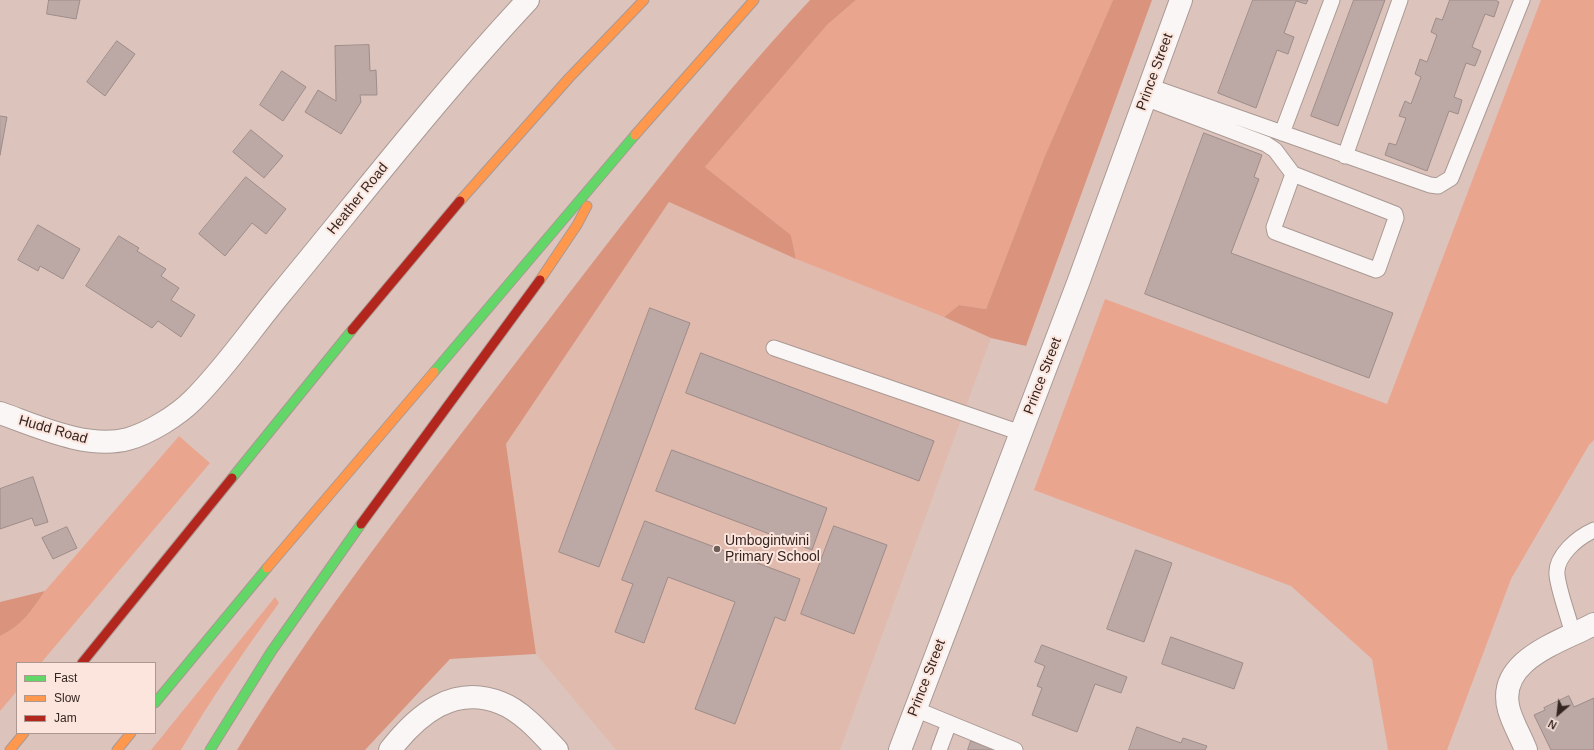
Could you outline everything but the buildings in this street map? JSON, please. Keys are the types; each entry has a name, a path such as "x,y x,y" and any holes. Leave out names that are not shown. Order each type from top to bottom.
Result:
{"highway":[{"path":"83,662 474,182 582,62 644,0"},
{"path":"156,702 225,617 604,171 754,0"},
{"path":"210,750 271,652 405,463 548,269 577,225 604,171"},
{"path":"10,750 23,734"},
{"path":"117,750 130,734"}],"street":[{"name":"Heather Road","path":"192,401 237,350 277,298 435,104 528,0"},
{"name":"Prince Street","path":"900,750 1021,433 1181,0"},
{"name":"Hudd Road","path":"0,413 44,428 97,442 128,439 165,422 192,401"},
{"path":"1526,750 1509,709 1508,685 1514,673 1525,661 1541,650 1594,624"},
{"path":"390,750 399,739 427,712 449,700 478,696 503,703 534,725 557,750"}],"lane":[{"path":"1282,133 1332,0"},
{"path":"1345,156 1400,0"},
{"path":"1147,92 1282,133 1430,185 1438,186 1451,178 1522,0"},
{"path":"1147,92 1266,144 1275,150 1293,174 1395,214 1396,218 1376,270 1274,232 1274,227 1293,174"},
{"path":"774,348 1021,433"},
{"path":"1573,635 1557,574 1568,548 1586,534 1594,530"},
{"path":"915,709 1015,750"},
{"path":"939,750 949,723"}],"shaded area":[{"path":"810,0 856,0 827,25 705,167 791,235 796,259 669,202 506,444 536,654 450,659 365,750 237,750 301,650 370,554 442,459 658,179 732,88"},
{"path":"856,0 1113,0 1044,158 986,309 959,305 944,317 796,259 791,235 705,167 827,25"},
{"path":"1113,0 1152,0 1026,346 991,338 944,317 959,305 986,309 1044,158"},
{"path":"1541,0 1594,0 1594,440 1589,445 1511,579 1447,750 1388,750 1372,659 1291,586 1034,490 1105,299 1387,404"},
{"name":"Umbogintwini Primary School","path":"669,202 796,259 944,317 991,338 840,750 616,750 536,654 506,444"},
{"path":"179,436 210,463 42,662 16,662 16,692 0,711 0,636 15,627 26,617 45,591"},
{"path":"45,591 21,622 0,636 0,602"},
{"path":"275,597 279,603 228,675 181,750 151,750"}],"traffic: fast":[{"path":"434,372 635,135"},
{"path":"232,478 352,330"},
{"path":"210,750 271,652 361,524"},
{"path":"156,702 267,568"}],"traffic: slow":[{"path":"460,201 569,78 644,0"},
{"path":"635,135 754,0"},
{"path":"540,280 577,225 587,206"},
{"path":"267,568 434,372"},
{"path":"10,750 23,734"},
{"path":"117,750 130,734"}],"traffic: jam":[{"path":"352,330 460,201"},
{"path":"361,524 540,280"},
{"path":"83,662 232,478"}],"place":[{"name":"Umbogintwini Primary School","path":"717,549"}]}
